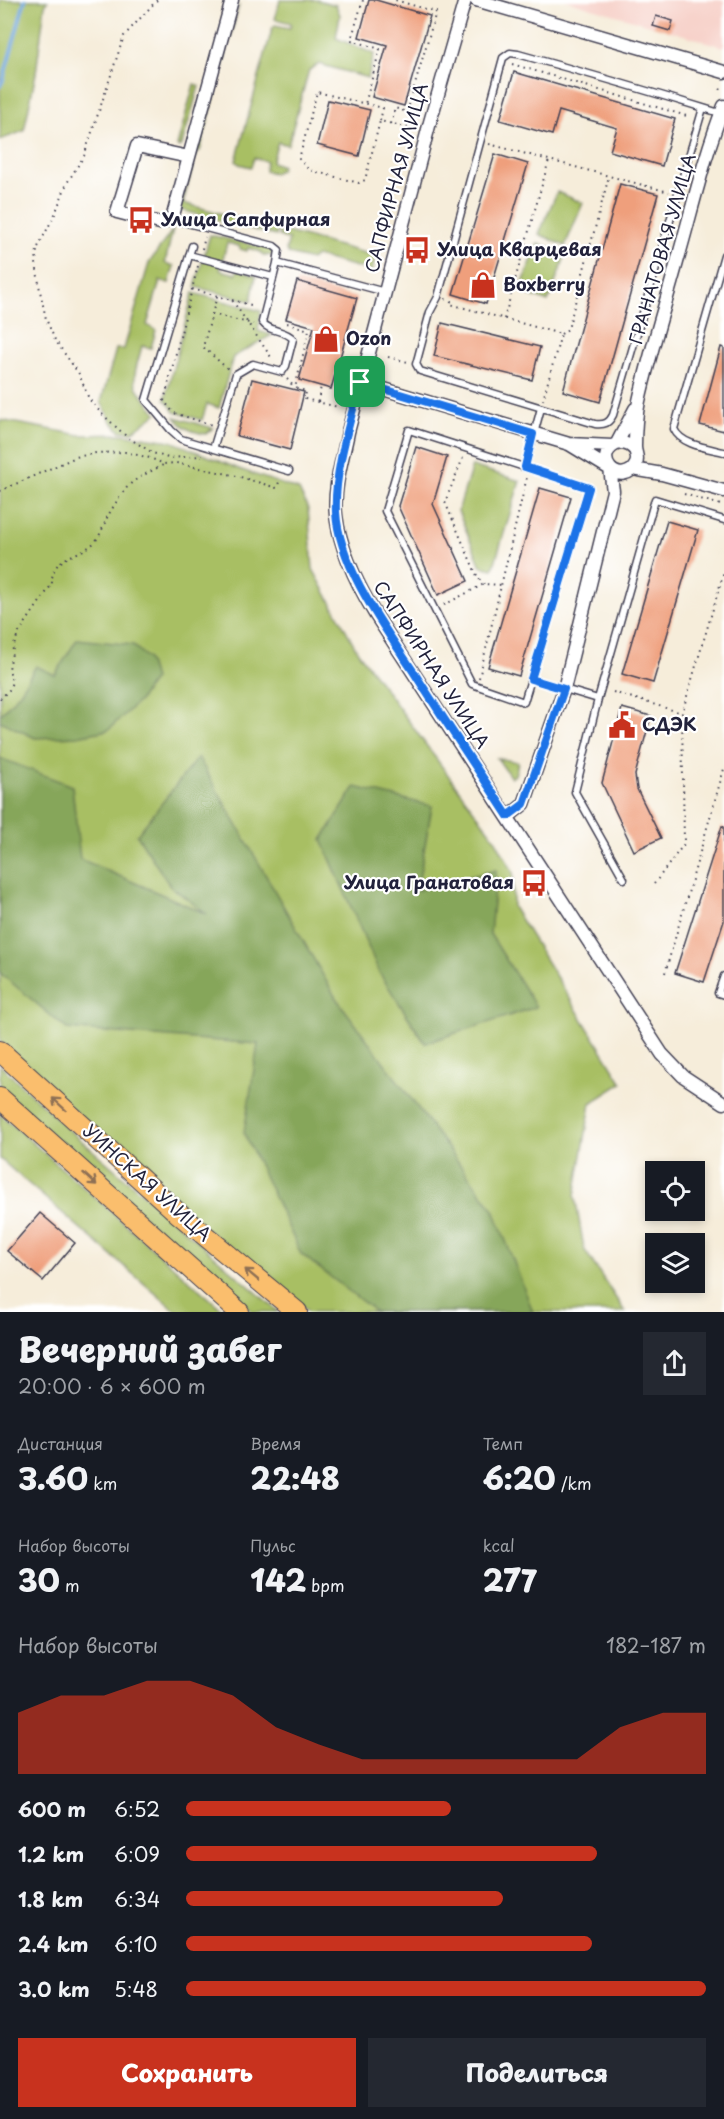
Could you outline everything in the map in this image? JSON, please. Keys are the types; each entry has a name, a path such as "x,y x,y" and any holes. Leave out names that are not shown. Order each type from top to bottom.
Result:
{"main road":[{"name":"УИНСКАЯ УЛИЦА","path":"0,1051 178,1214 297,1312"},
{"name":"УИНСКАЯ УЛИЦА","path":"0,1098 239,1312"}],"street":[{"path":"189,157 137,146 117,212 160,224 172,219 189,157 232,0"},
{"name":"САПФИРНАЯ УЛИЦА","path":"465,0 360,382 338,481 336,514 344,548 354,575 375,614 662,1054 683,1076 724,1103"},
{"path":"476,0 724,72"},
{"name":"ГРАНАТОВАЯ УЛИЦА","path":"636,452 638,403 695,198 723,111"},
{"path":"360,382 569,444 627,444 662,474"},
{"name":"ГРАНАТОВАЯ УЛИЦА","path":"614,445 638,403"},
{"path":"569,444 619,474 631,471 662,474 724,491"},
{"path":"508,816 524,804 564,689 613,491 606,459 609,450 614,445"},
{"path":"613,491 631,471 637,460 636,452"}],"lane":[{"path":"703,108 610,421 603,425 420,371 416,364 430,312 438,297 502,61 510,53 602,77 662,97 723,111"},
{"path":"172,219 274,246 279,250 262,322 265,326 288,334 293,339 286,366 280,371 253,364 235,376 213,449"},
{"path":"192,246 146,400 176,436 286,470"},
{"path":"189,255 273,277"},
{"path":"724,255 674,429 677,436 686,441 724,452"},
{"path":"277,263 385,292"},
{"path":"527,467 541,408"},
{"path":"409,430 466,448 589,488 524,702 472,684 384,511 409,430"},
{"path":"624,879 575,792 598,699 655,499 724,520"},
{"path":"531,679 598,699"},
{"path":"724,976 718,993 724,995"}],"path":[{"path":"157,0 124,36 84,156 67,183 55,214 37,249 36,263 40,291 55,340 79,374 89,399 102,413 127,437 153,453 168,458 204,456 213,449"},
{"path":"363,0 351,40 380,49 365,104"},
{"path":"391,124 395,108 407,112 436,12 395,0"},
{"path":"502,61 693,117"},
{"path":"720,89 724,92"},
{"path":"317,92 383,108 380,121 365,180 359,183 309,170 299,159 317,92"},
{"path":"380,121 417,130"},
{"path":"502,147 658,189"},
{"path":"504,319 549,160"},
{"path":"541,408 561,334 568,329 609,176"},
{"path":"208,233 164,401 174,413 220,427"},
{"path":"192,289 265,309"},
{"path":"217,296 203,347 235,376"},
{"path":"232,300 294,388"},
{"path":"454,305 561,334"},
{"path":"212,314 265,326"},
{"path":"318,402 321,386"},
{"path":"466,448 446,502 478,578 484,584"},
{"path":"0,491 76,457 96,453 125,452 164,464"},
{"path":"0,699 9,690 12,682 9,669 18,634 52,584 51,576 61,562 71,554 84,551 98,538 111,511 132,482 164,464 176,463 216,471 277,488 286,470"},
{"path":"477,687 527,467"},
{"path":"679,493 724,506"},
{"path":"654,884 684,844 682,712 724,572"},
{"path":"434,610 484,584 501,585"},
{"path":"613,692 682,712"},
{"path":"665,973 724,769"}],"shaded area":[{"path":"565,0 724,0 724,47 670,31"}],"green space":[{"path":"0,0 48,0 45,5 36,73 24,131 0,140"},
{"path":"280,0 317,0 336,5 340,15 336,38 374,54 368,78 319,64 309,70 288,145 278,142 272,162 282,166 274,173 265,171 266,161 254,158 251,167 236,161 272,29 275,25 290,28 291,23 275,19"},
{"path":"239,5 200,151 197,151 183,203 277,229 276,236 181,210 180,207"},
{"path":"194,84 199,86 182,145 178,147 177,146"},
{"path":"557,192 583,203 565,246 539,234"},
{"path":"173,229 165,263 174,266 169,283 160,281 147,325 156,330 151,348 142,346 135,377 137,389 157,413 132,432 120,431 111,421 101,402 116,349 124,349 149,263"},
{"path":"280,230 376,256 372,271 316,256 311,260 289,254 286,250 289,240 279,236"},
{"path":"210,235 273,249 276,252 275,256 263,255 261,252 248,248 247,251 227,243 220,270 236,274 238,269 256,276 251,301 195,287"},
{"path":"538,243 566,254 548,302 520,291"},
{"path":"193,293 261,311 258,331 272,335 233,357 219,408 207,404 202,420 175,412 165,399"},
{"path":"175,417 213,428 206,434 197,432 185,427"},
{"path":"0,420 80,435 122,434 171,441 239,469 299,490 308,509 313,569 358,652 495,839 513,872 513,907 622,1083 591,1103 575,1196 584,1249 625,1312 309,1312 176,1205 0,1042"},
{"path":"472,466 520,481 493,569 481,566 458,511"},
{"path":"77,639 133,645 148,659 154,679 139,701 108,730 77,736 35,738 0,721 0,715 21,691 36,666 55,675"},
{"path":"198,757 336,998 494,1210 533,1312 376,1312 301,1254 244,1133 258,1044 67,1029 0,973 0,758 72,786 80,859 207,914 170,886 137,835"},
{"path":"497,758 518,762 515,775 511,778"},
{"path":"355,787 432,806 417,890 496,870 490,934 536,1007 425,1043 380,974 322,840"},
{"path":"0,1065 67,1128 279,1312 253,1312 182,1252 0,1089"},
{"path":"0,1114 225,1312 177,1312 0,1159"}],"building":[{"path":"369,0 430,16 404,106 372,97 387,45 359,37"},
{"path":"656,16 673,21 670,31 653,26"},
{"path":"514,72 675,119 662,166 610,151 617,128 559,111 552,135 500,120"},
{"path":"328,100 370,110 359,156 317,145"},
{"path":"495,154 528,164 486,304 453,294"},
{"path":"620,184 658,194 600,402 563,391"},
{"path":"297,281 357,298 331,389 299,380 314,327 286,319"},
{"path":"442,323 540,347 532,380 434,356"},
{"path":"721,347 724,348 724,431 700,425"},
{"path":"252,379 304,392 290,450 237,436"},
{"path":"416,447 447,457 433,504 468,581 438,595 398,506"},
{"path":"540,488 571,497 519,676 488,667"},
{"path":"667,521 698,530 653,683 622,674"},
{"path":"622,708 651,716 635,775 637,789 661,838 634,851 602,783"},
{"path":"722,826 724,827 724,921 704,982 675,973"},
{"path":"40,1213 75,1243 43,1281 7,1251"}],"waterway":[{"path":"0,86 25,0"}],"place":[{"name":"Улица Сапфирная","path":"141,220"},
{"name":"Улица Кварцевая","path":"417,250"},
{"name":"Boxberry","path":"483,285"},
{"name":"Ozon","path":"326,339"},
{"name":"СДЭК","path":"622,725"},
{"name":"Улица Гранатовая","path":"534,883"}],"route":[{"path":"360,382 533,434 525,467 589,488 531,679 564,689 524,804 508,816 375,614 354,575 344,548 336,514 338,481 360,382"}]}
